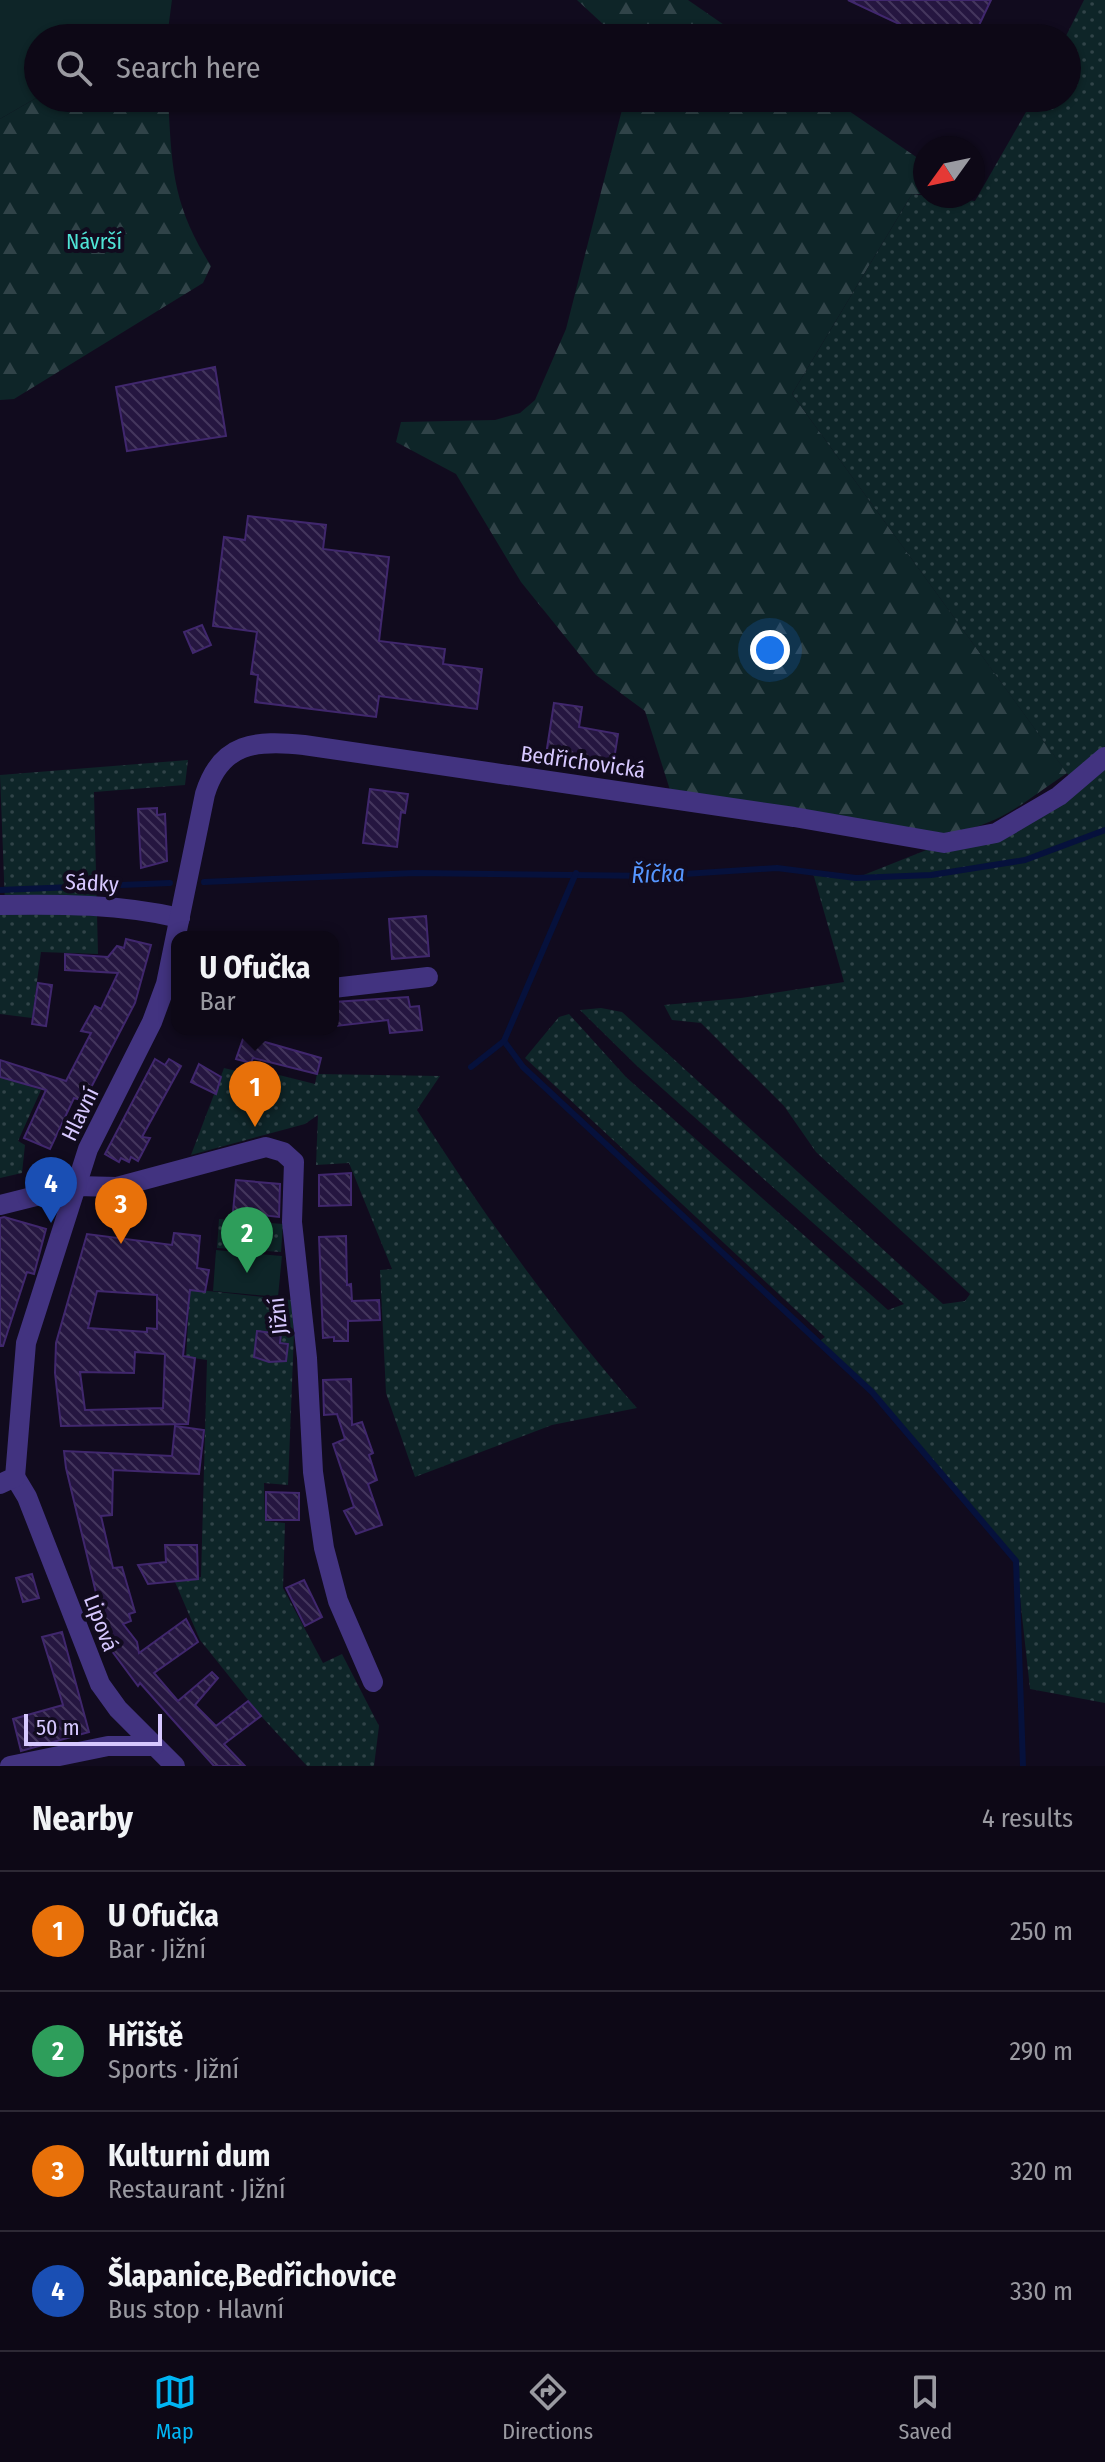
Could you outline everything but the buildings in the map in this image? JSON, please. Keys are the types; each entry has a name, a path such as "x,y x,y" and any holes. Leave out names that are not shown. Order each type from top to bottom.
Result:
{"street":[{"name":"Bedřichovická","path":"220,763 239,748 253,744 304,745 794,817 944,843 996,833 1059,796 1105,757"},
{"name":"Hlavní","path":"178,931 205,794 220,763"},
{"name":"Sádky","path":"0,905 67,904 150,911 180,918"},
{"path":"339,987 428,977"},
{"name":"Hlavní","path":"8,1480 26,1343 88,1149 169,1003"},
{"name":"Jižní","path":"76,1186 117,1187 266,1147 283,1152 294,1162 292,1222 307,1358 313,1472 324,1548 338,1601 373,1682"},
{"path":"0,1205 76,1186"},
{"name":"Lipová","path":"8,1480 27,1497 100,1684 118,1709 175,1766"},
{"path":"108,1746 118,1709"},
{"path":"10,1766 108,1746 154,1746"}],"green space":[{"path":"0,0 172,0 169,24 24,24 24,105 0,119"},
{"path":"577,0 688,0 723,24 603,24"},
{"path":"1084,0 1105,0 1105,1703 1030,1689 1016,1561 872,1392 818,1342 825,1337 525,1058 559,1017 569,1014 626,1077 888,1310 904,1304 637,1066 580,1010 601,1008 622,1012 943,1304 965,1301 970,1294 816,1152 784,1106 701,1023 672,1020 664,1005 741,998 844,982 813,873 856,878 944,843 970,841 1074,783 792,394 912,194 913,208 985,208 985,184 1026,112 1081,112 1081,24 1072,24"},
{"name":"Návrší","path":"24,105 24,112 169,112 173,166 181,204 211,266 203,283 14,399 0,400 0,119"},
{"path":"621,112 850,112 913,155 913,194 792,394 1067,773 1019,806 989,822 954,832 932,834 670,790 645,711 596,675 521,582 456,474 396,442 401,422 495,420 520,413 535,400 566,329"},
{"path":"188,760 185,785 94,792 98,954 41,952 32,1018 0,1014 0,905 5,904 0,775"},
{"path":"224,1068 273,1080 275,1074 315,1084 317,1074 440,1076 417,1110 521,1264 637,1408 552,1425 415,1477 386,1393 380,1270 392,1269 349,1163 316,1165 318,1115 305,1124 191,1155"},
{"path":"0,1077 41,1090 18,1141 25,1145 22,1173 0,1178"},
{"path":"219,1219 283,1224 281,1252 217,1248"},
{"path":"216,1250 282,1256 278,1297 213,1291"},
{"path":"190,1289 291,1300 294,1333 288,1485 264,1483 265,1521 285,1523 283,1588 323,1663 342,1654 379,1726 374,1766 307,1766 261,1716 200,1640 175,1582 201,1577 207,1360 186,1357"}],"waterway":[{"name":"Říčka","path":"204,882 415,873 654,876 777,868 856,878 931,875 1025,860 1105,830"},
{"path":"471,1067 504,1041 576,873"},
{"name":"Říčka","path":"0,890 170,883"},
{"path":"504,1041 523,1067 872,1392 1016,1561 1023,1766"}],"place":[{"name":"U Ofučka","path":"255,1127"},
{"name":"Šlapanice,Bedřichovice","path":"51,1223"},
{"name":"Kulturni dum","path":"121,1244"},
{"name":"Hřiště","path":"247,1273"}]}
